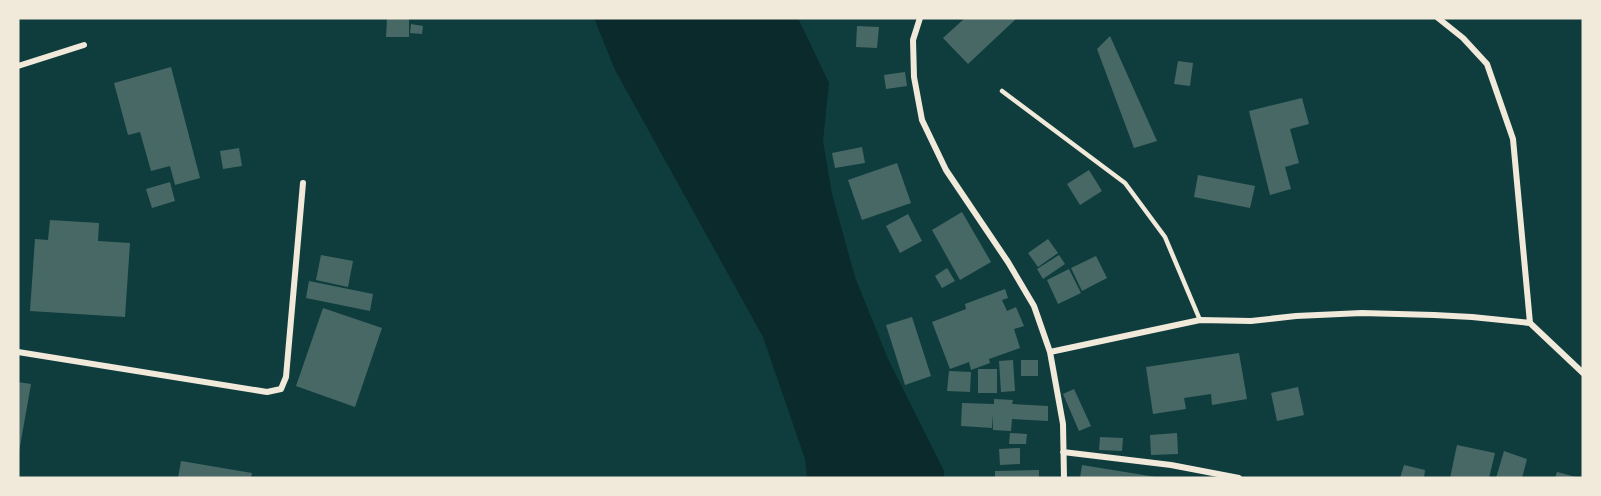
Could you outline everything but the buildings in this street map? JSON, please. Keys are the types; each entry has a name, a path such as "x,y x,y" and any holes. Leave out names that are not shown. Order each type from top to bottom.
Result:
{"street":[{"path":"920,18 913,40 914,77 922,120 946,170 1008,262 1034,306 1050,352 1063,424 1064,478"},
{"path":"1438,18 1463,38 1487,64 1514,139 1530,324"},
{"path":"18,66 84,45"},
{"path":"18,352 267,392 281,388 286,376 303,183"},
{"path":"1050,352 1200,320 1242,321 1362,313 1472,317 1530,324 1583,373"},
{"path":"1063,452 1171,465 1239,478"}],"lane":[{"path":"1002,92 1125,183 1165,237 1200,320"}],"water":[{"path":"594,18 798,18 829,83 823,141 832,194 855,277 888,359 944,471 944,478 807,478 805,459 763,337 615,70"}]}
